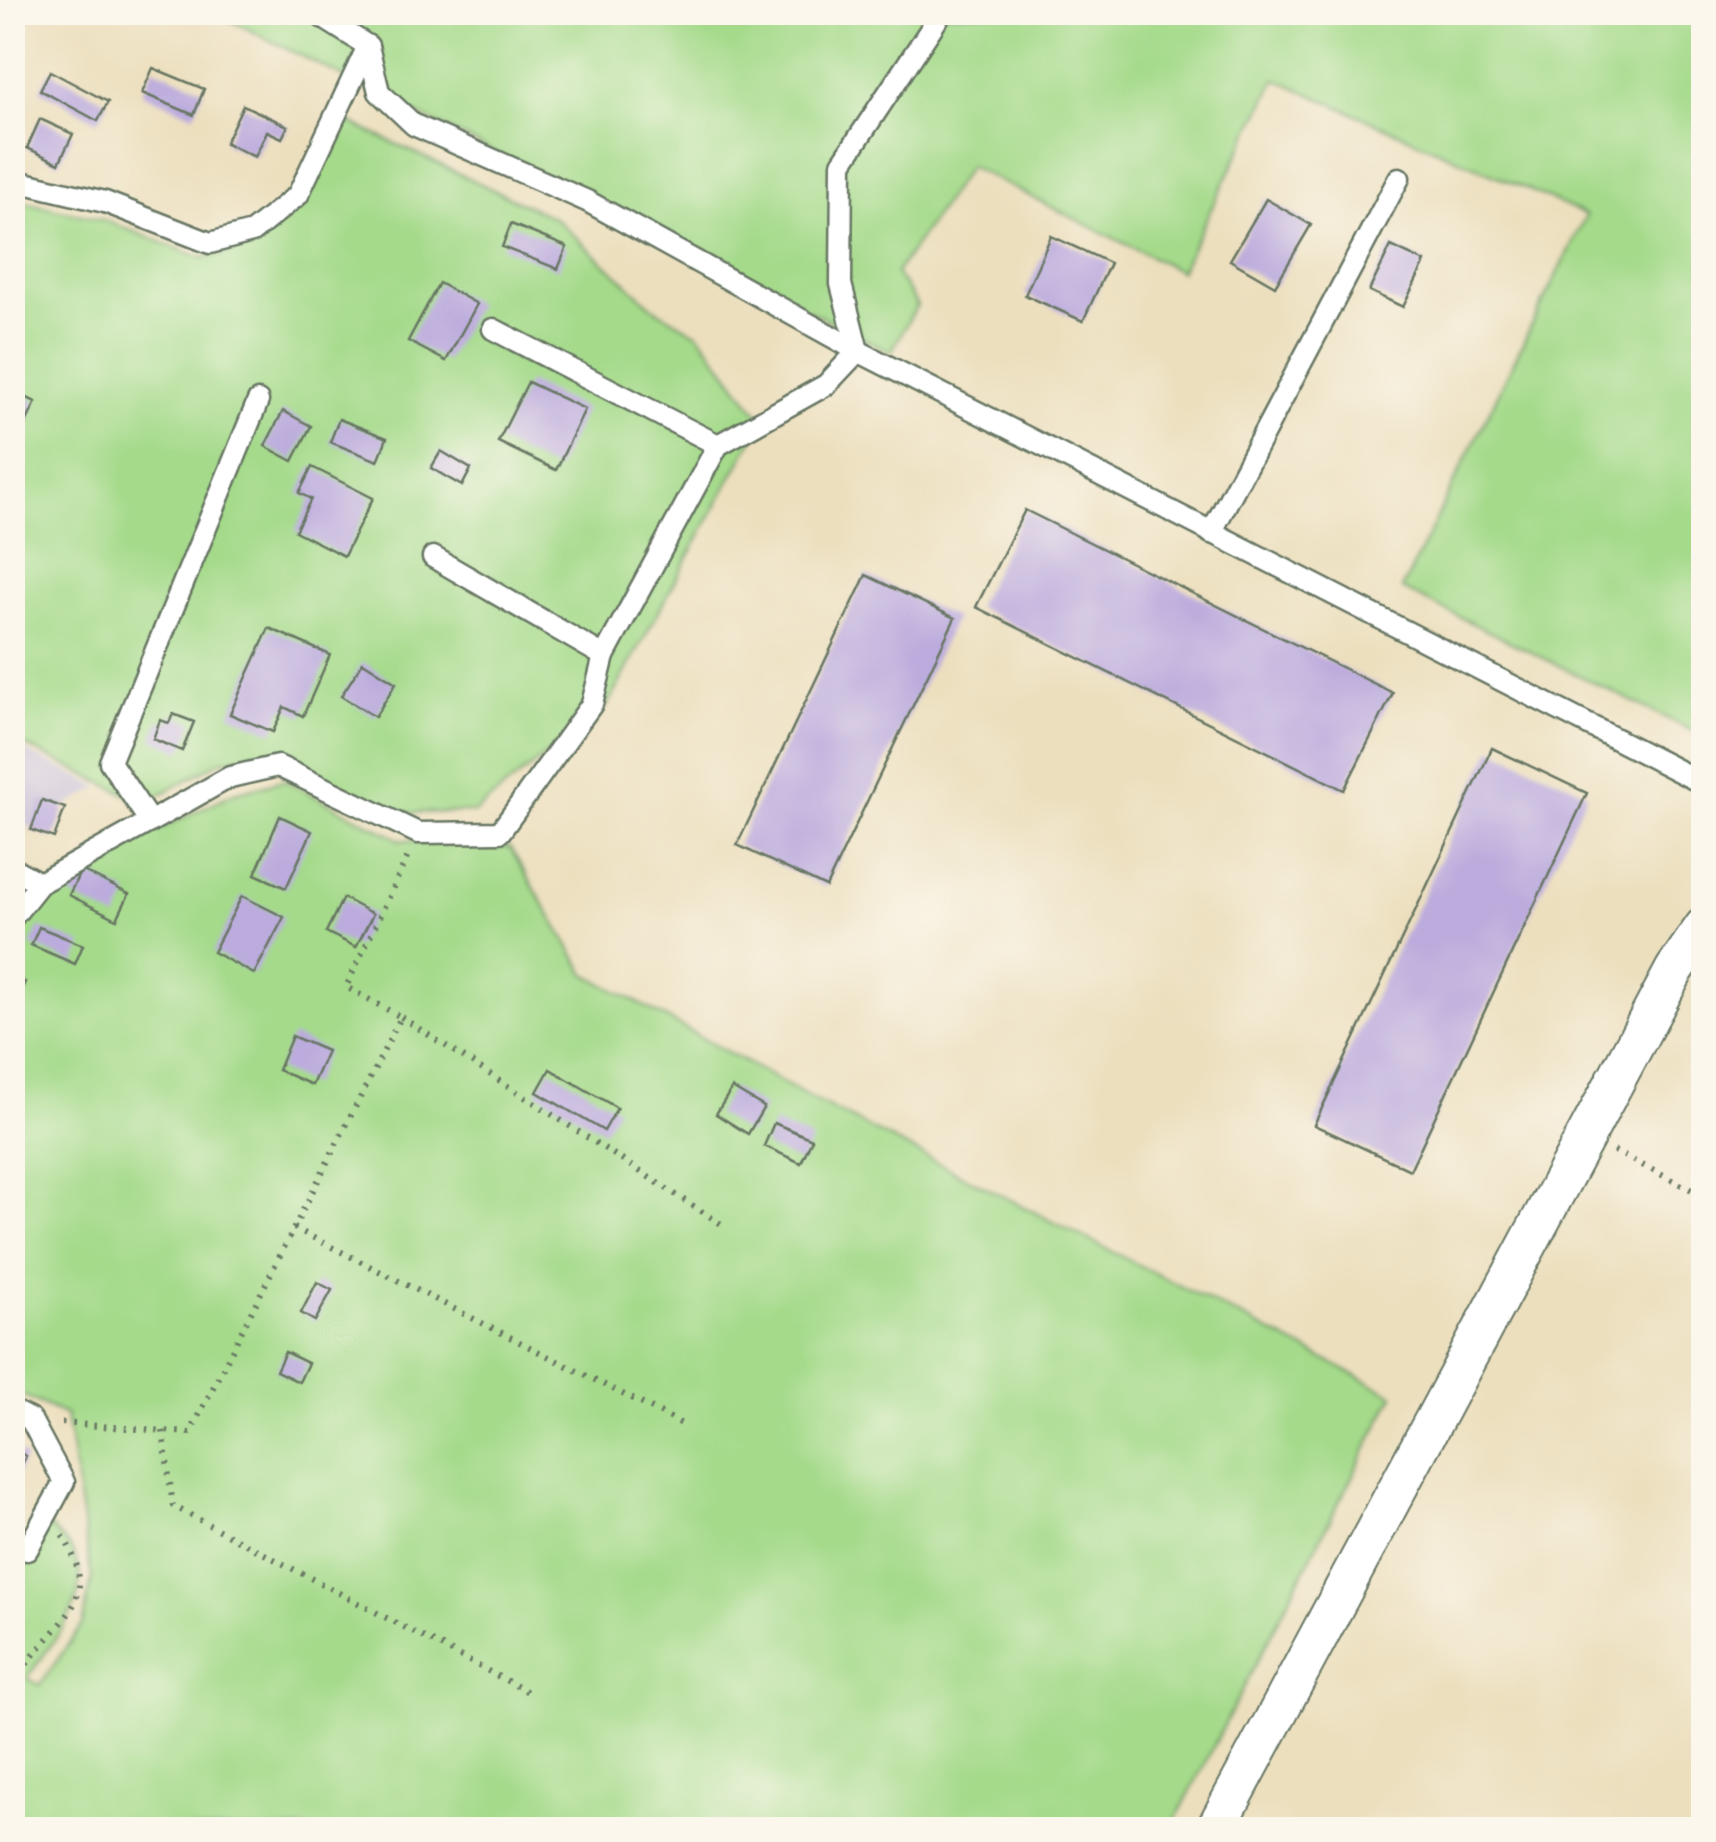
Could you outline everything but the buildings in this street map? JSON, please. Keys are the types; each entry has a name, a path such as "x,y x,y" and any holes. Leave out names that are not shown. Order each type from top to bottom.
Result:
{"street":[{"path":"1215,1830 1675,969 1704,927"}],"lane":[{"path":"314,12 368,46 379,92 414,125 587,201 858,350 1704,784"},
{"path":"858,350 840,284 842,163 942,12"},
{"path":"12,180 105,202 210,243 252,232 298,195 368,46"},
{"path":"1212,533 1399,178"},
{"path":"493,329 718,445"},
{"path":"12,918 40,883 230,778 278,766 418,833 500,832 592,704 604,656 718,445 826,385 858,350"},
{"path":"150,822 110,762 258,401"},
{"path":"433,556 604,656"},
{"path":"12,868 40,883"},
{"path":"12,1543 27,1550 64,1482 22,1415"}],"path":[{"path":"418,833 346,987 401,1017 726,1227"},
{"path":"22,1415 190,1433 401,1017"},
{"path":"1586,1138 1704,1196"},
{"path":"294,1228 686,1426"},
{"path":"163,1431 173,1506 528,1692"},
{"path":"12,1692 20,1671 76,1603 82,1578 73,1552 48,1512"}],"shaded area":[{"path":"13,745 100,787 13,835"}],"green space":[{"path":"216,13 1703,13 1703,736 1402,589 1586,215 1276,79 1180,271 969,166 896,273 917,305 891,352"},
{"path":"340,118 556,219 655,309 700,335 763,420 607,706 475,812 397,813 266,751 221,761 145,803 13,740 12,199 104,220 202,258 242,249 284,214"},
{"path":"284,780 401,840 510,848 586,974 810,1098 1394,1395 1171,1829 13,1830 13,1551 47,1524 70,1549 79,1569 80,1585 68,1618 27,1678 40,1685 82,1625 92,1579 66,1415 13,1391 13,932 59,878 234,793"}]}
